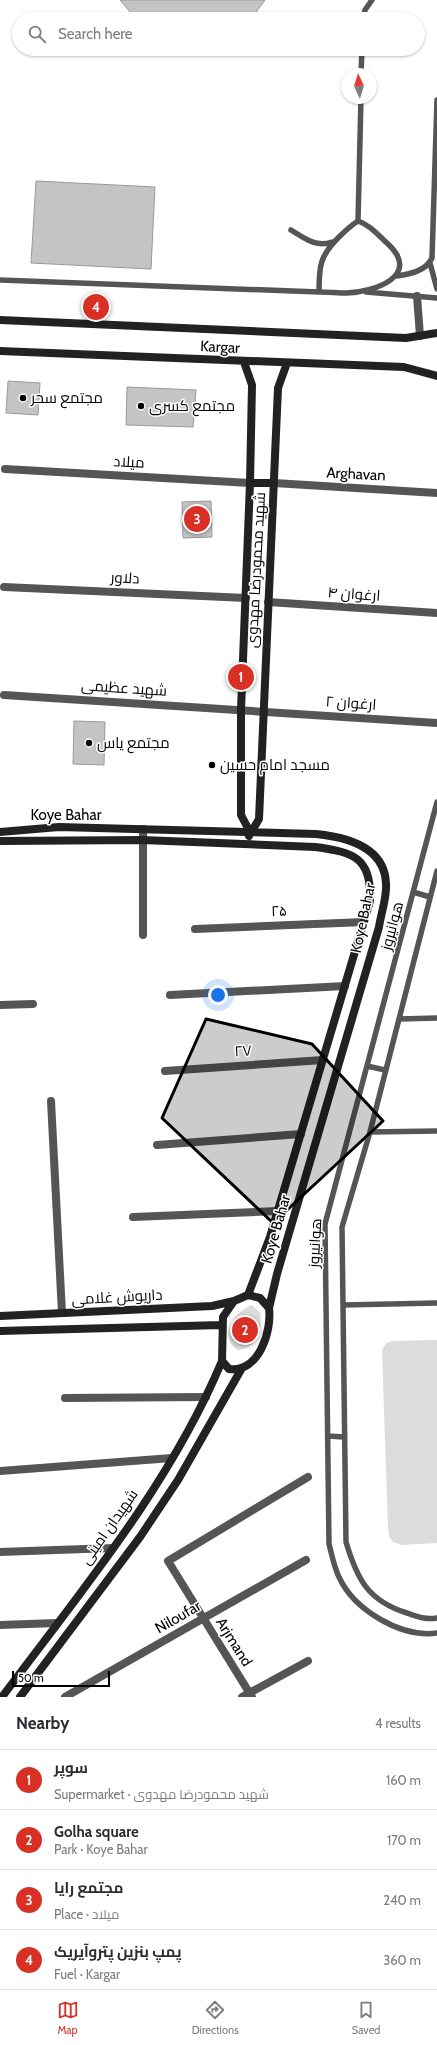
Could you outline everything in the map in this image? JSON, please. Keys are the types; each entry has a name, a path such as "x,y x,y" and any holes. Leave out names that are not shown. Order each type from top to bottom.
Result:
{"street":[{"path":"417,296 420,336"},
{"name":"Kargar","path":"0,320 406,338 437,333"},
{"name":"Kargar","path":"0,351 244,362 404,367 437,376"},
{"name":"شهید محمودرضا مهدوی","path":"244,362 252,385 250,483 241,710 241,815 250,832 259,819 278,388 287,363"},
{"name":"میلاد","path":"5,469 250,483"},
{"path":"250,483 274,483"},
{"name":"Arghavan","path":"274,483 437,493"},
{"name":"دلاور","path":"4,587 246,598"},
{"name":"ارغوان ۴","path":"268,602 437,613"},
{"name":"شهید عظیمی","path":"4,694 264,712"},
{"name":"ارغوان ۲","path":"264,712 437,723"},
{"name":"Koye Bahar","path":"0,832 59,827 316,834 352,840 370,851 384,872 387,885 379,927 277,1274 269,1308 269,1331 265,1342 255,1357 242,1368"},
{"path":"143,829 143,935"},
{"path":"247,843 250,832"},
{"name":"Koye Bahar","path":"0,841 142,840 247,843 340,850 358,858 366,868 371,885 370,902 278,1211 248,1295"},
{"name":"۲۵","path":"195,928 364,922"},
{"path":"170,995 345,986"},
{"path":"0,1005 33,1004"},
{"name":"۲۷","path":"166,1071 323,1060"},
{"path":"51,1101 62,1313"},
{"path":"157,1145 301,1134"},
{"path":"133,1217 278,1211"},
{"path":"242,1368 229,1369 222,1361 222,1325 226,1311 234,1302 248,1295 260,1298 269,1308"},
{"name":"داریوش غلامی","path":"0,1316 212,1306 234,1302"},
{"name":"داریوش غلامی","path":"0,1331 222,1325"},
{"name":"شهیدان امینی","path":"2,1697 113,1548 172,1458 206,1397 222,1361"},
{"name":"شهیدان امینی","path":"20,1697 140,1537 178,1480 242,1368"},
{"path":"64,1398 206,1397"},
{"path":"0,1471 172,1458"},
{"name":"Arjmand","path":"247,1696 168,1561 308,1477"},
{"path":"0,1552 113,1548"},
{"name":"Niloufar","path":"65,1697 306,1560"},
{"path":"0,1625 57,1623"},
{"path":"247,1696 308,1661"}],"lane":[{"path":"365,12 372,0"},
{"path":"361,68 362,56"},
{"path":"437,100 432,253 430,263 437,289"},
{"path":"319,292 319,275 325,252 336,240 358,221 361,104"},
{"path":"358,221 370,227 393,249 400,265 397,276"},
{"path":"291,230 314,243 326,244 336,240"},
{"path":"351,292 370,289 386,283 397,276 418,270 430,263"},
{"path":"0,280 351,292 437,298"},
{"name":"هوانیروز","path":"437,802 325,1224 329,1544 339,1577 359,1605 387,1623 424,1635 437,1633"},
{"name":"هوانیروز","path":"437,871 370,1132 342,1227 346,1542 354,1570 371,1594 395,1610 426,1619 437,1618"},
{"path":"413,892 430,898"},
{"path":"399,1019 437,1018"},
{"path":"367,1066 385,1070"},
{"path":"370,1132 437,1131"},
{"path":"343,1305 437,1303"},
{"path":"328,1436 344,1436"}],"highlighted area":[{"path":"206,1019 312,1044 383,1121 273,1223 162,1118"}],"shaded area":[{"path":"252,1305 260,1313 261,1319 259,1332 254,1342 250,1346 245,1349 238,1350 232,1345 229,1339 228,1332 230,1325 239,1313"},
{"path":"437,1340 437,1543 401,1545 393,1542 389,1536 388,1529 382,1350 386,1343 393,1341"}],"building":[{"path":"120,0 265,0 256,12 130,12"},
{"path":"36,181 155,187 151,269 31,263"},
{"name":"مجتمع سحر","path":"8,381 40,383 38,415 6,413"},
{"path":"127,387 196,390 193,427 126,425"},
{"path":"211,501 212,537 183,538 182,502"},
{"name":"مجتمع یاس","path":"74,721 105,722 104,765 73,764"}],"place":[{"name":"پمپ بنزین پتروآیریک","path":"96,307"},
{"name":"مجتمع سحر","path":"23,398"},
{"name":"مجتمع کسری","path":"141,406"},
{"name":"مجتمع رایا","path":"197,519"},
{"name":"سوپر","path":"241,677"},
{"name":"مجتمع یاس","path":"89,743"},
{"name":"مسجد امام حسین","path":"212,765"},
{"name":"Golha square","path":"245,1330"}]}
